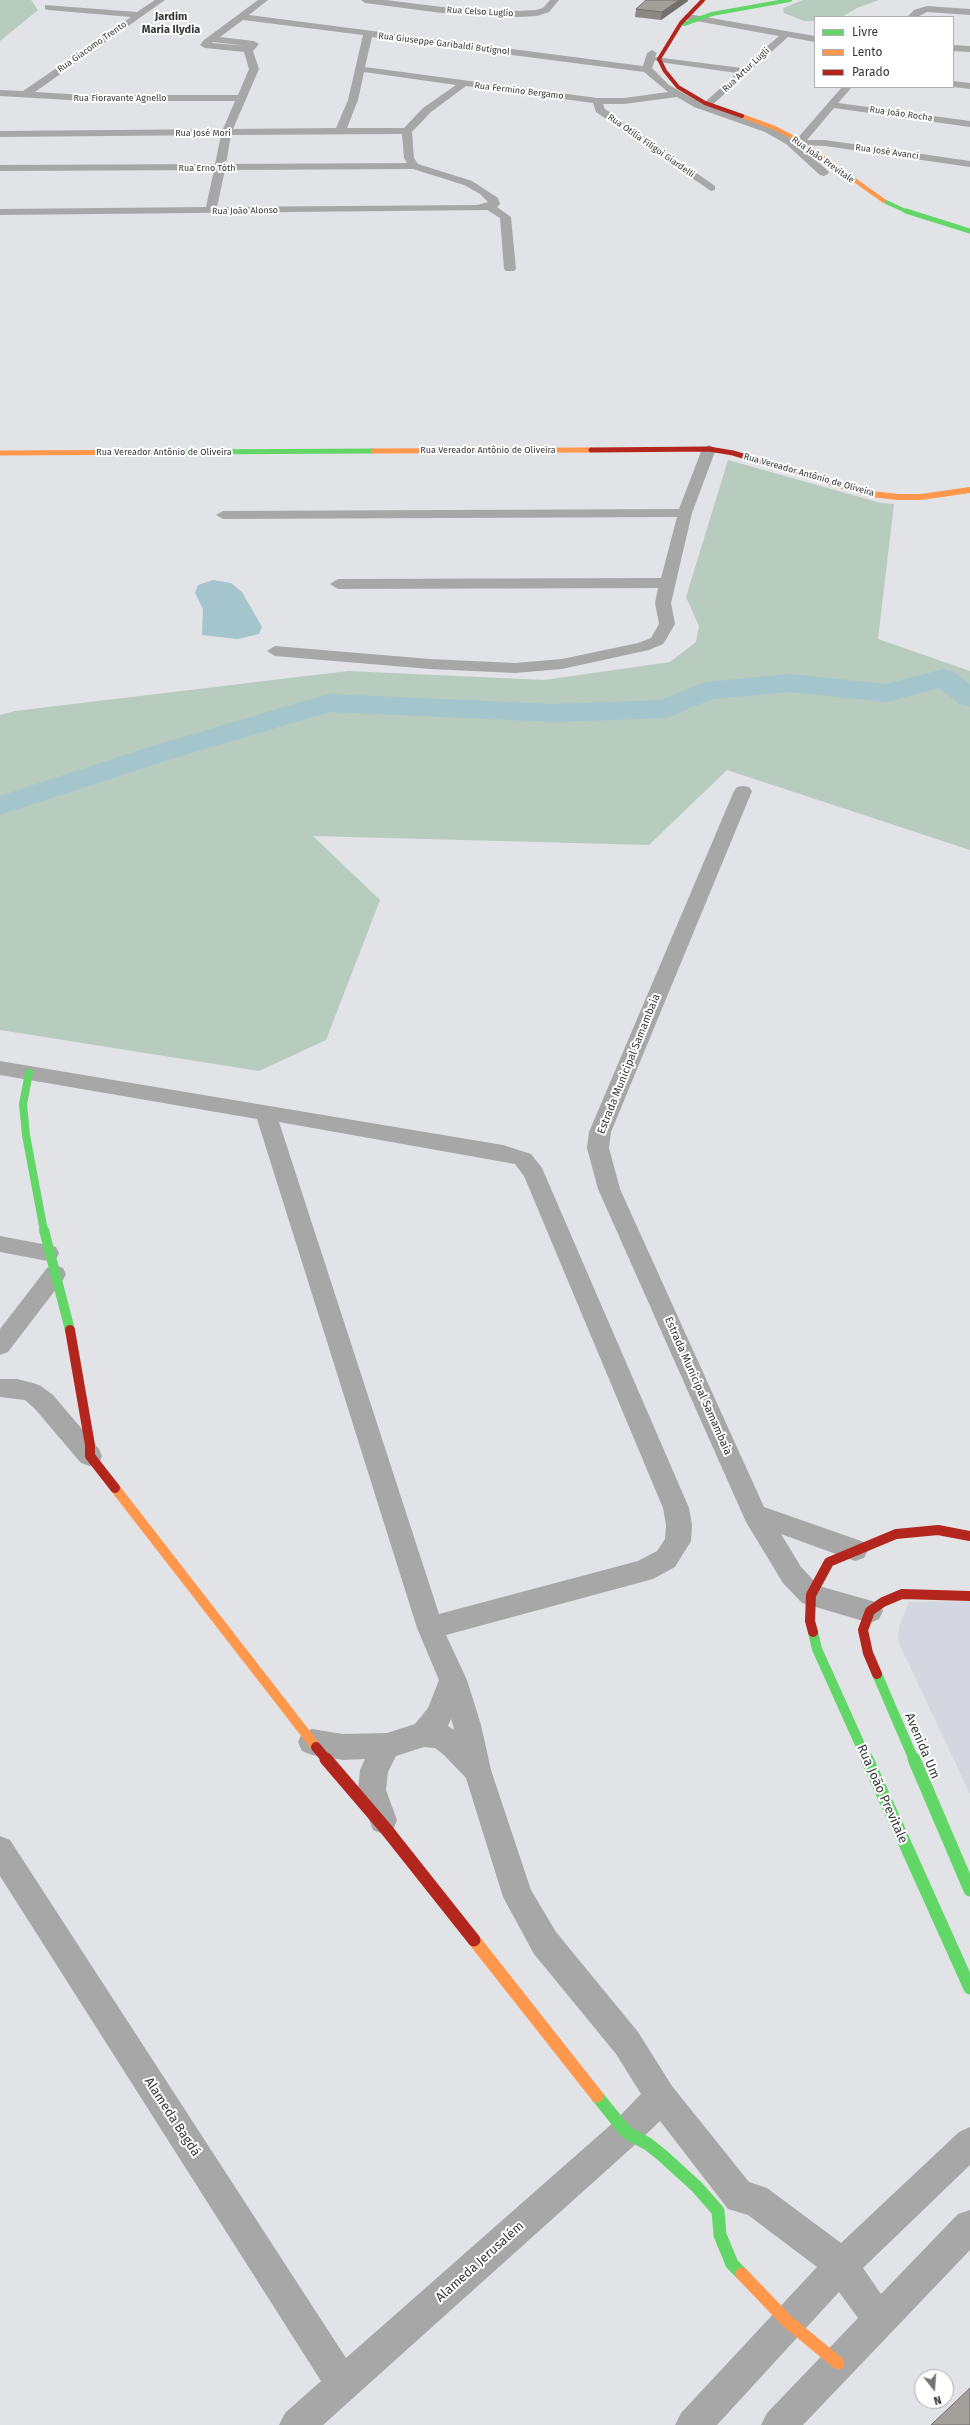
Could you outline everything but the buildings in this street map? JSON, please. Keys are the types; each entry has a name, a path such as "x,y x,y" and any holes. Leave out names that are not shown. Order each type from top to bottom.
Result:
{"main road":[{"path":"699,16 703,0"},
{"path":"699,16 708,0"},
{"path":"656,56 679,26 699,16 790,0"},
{"name":"Rua João Previtale","path":"656,56 667,76 678,87 708,104 775,128 801,142 884,201 918,216 970,231"},
{"name":"Rua Vereador Antônio de Oliveira","path":"0,453 709,449 734,453 871,494 898,497 921,496 970,490"},
{"path":"30,1073 23,1104 26,1135 51,1263 72,1338 90,1445 90,1456 312,1742 386,1828 626,2132 648,2144 697,2187 729,2204 720,2235 732,2264 787,2321 838,2363"},
{"name":"Rua João Previtale","path":"970,1536 938,1530 896,1534 829,1562 820,1575 811,1595 810,1621 817,1649 970,1988"},
{"path":"870,1611 883,1602 902,1594 970,1596"},
{"name":"Avenida Um","path":"870,1611 863,1630 868,1653 970,1890"}],"street":[{"name":"Rua Giacomo Trento","path":"23,96 161,0"},
{"path":"211,211 227,132 254,69 248,50 205,45 264,0"},
{"name":"Rua Celso Luglio","path":"365,0 467,11 518,14 537,13 546,10 555,0"},
{"path":"467,11 472,0"},
{"path":"48,7 138,15"},
{"path":"913,16 917,12 927,9 970,12"},
{"path":"699,16 733,26 814,40"},
{"name":"Rua Giuseppe Garibaldi Butignol","path":"241,17 368,35 647,69"},
{"path":"340,132 353,100 368,35"},
{"name":"Rua Artur Lugli","path":"708,104 731,85 743,71 785,35"},
{"path":"512,53 523,41"},
{"path":"954,48 970,49"},
{"path":"647,69 656,56 743,71"},
{"name":"Rua Fermino Bergamo","path":"361,69 597,101 624,101 677,94"},
{"name":"Rua João Previtale","path":"647,69 677,94 698,105 769,130 790,142 824,173"},
{"path":"414,166 410,158 407,131 428,110 463,84"},
{"path":"954,84 970,86"},
{"path":"801,142 846,88"},
{"name":"Rua Fioravante Agnello","path":"0,93 23,96 241,98"},
{"name":"Rua Otília Filigoi Giardelli","path":"597,101 600,110 711,188"},
{"name":"Rua João Rocha","path":"831,105 970,124"},
{"name":"Rua José Mori","path":"0,134 407,131"},
{"name":"Rua José Avanci","path":"801,142 825,143 970,164"},
{"name":"Rua Erno Tóth","path":"0,168 414,166 468,183 484,192 494,200 494,204 489,206"},
{"path":"489,206 505,217 510,269"},
{"name":"Rua João Alonso","path":"0,212 477,208 489,206"},
{"path":"276,651 430,664 515,668 562,664 643,647 657,640 667,624 663,603 667,583 685,513 709,449"},
{"path":"223,515 685,513"},
{"path":"338,584 667,583"},
{"name":"Estrada Municipal Samambaia","path":"743,791 600,1132 598,1148 609,1189 755,1514 792,1575 811,1595"},
{"path":"0,1068 504,1153 523,1159 534,1173 676,1508 679,1525 678,1541 666,1559 644,1571 430,1628"},
{"path":"265,1112 430,1628 453,1680 467,1725 477,1770 518,1897 545,1943 627,2043 729,2204 756,2200 814,2242 841,2266 879,2319"},
{"path":"0,1244 51,1263 0,1346"},
{"path":"0,1388 17,1388 34,1393 44,1402 90,1456"},
{"path":"755,1514 855,1550"},
{"path":"811,1595 870,1611"},
{"path":"424,1734 439,1716 453,1680"},
{"path":"312,1742 343,1747 387,1746 424,1734 441,1736 454,1746 477,1770"},
{"path":"386,1828 372,1790 374,1770 382,1752 387,1746"},
{"name":"Alameda Bagdá","path":"0,1850 343,2384"},
{"name":"Alameda Jerusalém","path":"297,2425 626,2132 661,2097"},
{"path":"693,2425 787,2321 841,2266 970,2143"},
{"path":"779,2425 879,2319 970,2226"}],"shaded area":[{"path":"970,1601 970,1794 898,1641 899,1626 909,1602"}],"green space":[{"path":"0,0 31,0 38,10 0,41"},
{"path":"803,0 879,0 857,8 844,16 814,16 814,21 804,21 784,13 783,8"},
{"path":"728,460 881,503 894,504 878,639 970,671 970,850 727,770 649,845 313,836 380,900 326,1040 259,1071 0,1030 0,715 15,711 348,671 544,680 670,662 696,642 699,626 686,597"}],"water":[{"path":"213,580 231,583 242,592 262,627 259,634 238,639 202,635 203,609 195,593 198,585"}],"waterway":[{"path":"0,806 160,753 328,703 555,713 666,709 706,691 790,683 886,693 944,678 970,698"}],"traffic: fast":[{"path":"684,24 712,14 790,0"},
{"path":"884,201 918,216 970,231"},
{"path":"180,452 373,451"},
{"path":"29,1073 23,1104 26,1135 48,1253 70,1330"},
{"path":"813,1632 817,1649 970,1988"},
{"path":"877,1674 970,1890"},
{"path":"597,2096 626,2132 648,2144 663,2156 697,2187 718,2211 720,2235 732,2264 742,2274"}],"traffic: slow":[{"path":"742,116 775,128 800,141 884,201"},
{"path":"373,451 591,450"},
{"path":"0,453 180,452"},
{"path":"813,477 871,494 898,497 921,497 970,490"},
{"path":"115,1488 316,1747"},
{"path":"474,1940 597,2096"},
{"path":"742,2274 787,2321 838,2363"}],"traffic: jam":[{"path":"703,0 681,23 659,59 665,71 678,87 705,103 742,116"},
{"path":"591,450 709,449 733,453 813,477"},
{"path":"70,1330 90,1445 90,1456 115,1488"},
{"path":"813,1632 810,1621 811,1595 829,1562 896,1534 938,1530 970,1536"},
{"path":"877,1674 868,1653 863,1630 870,1611 883,1602 902,1594 970,1596"},
{"path":"316,1747 386,1829 474,1940"}],"district":[{"name":"Jardim Maria Ilydia","path":"171,23"}]}
